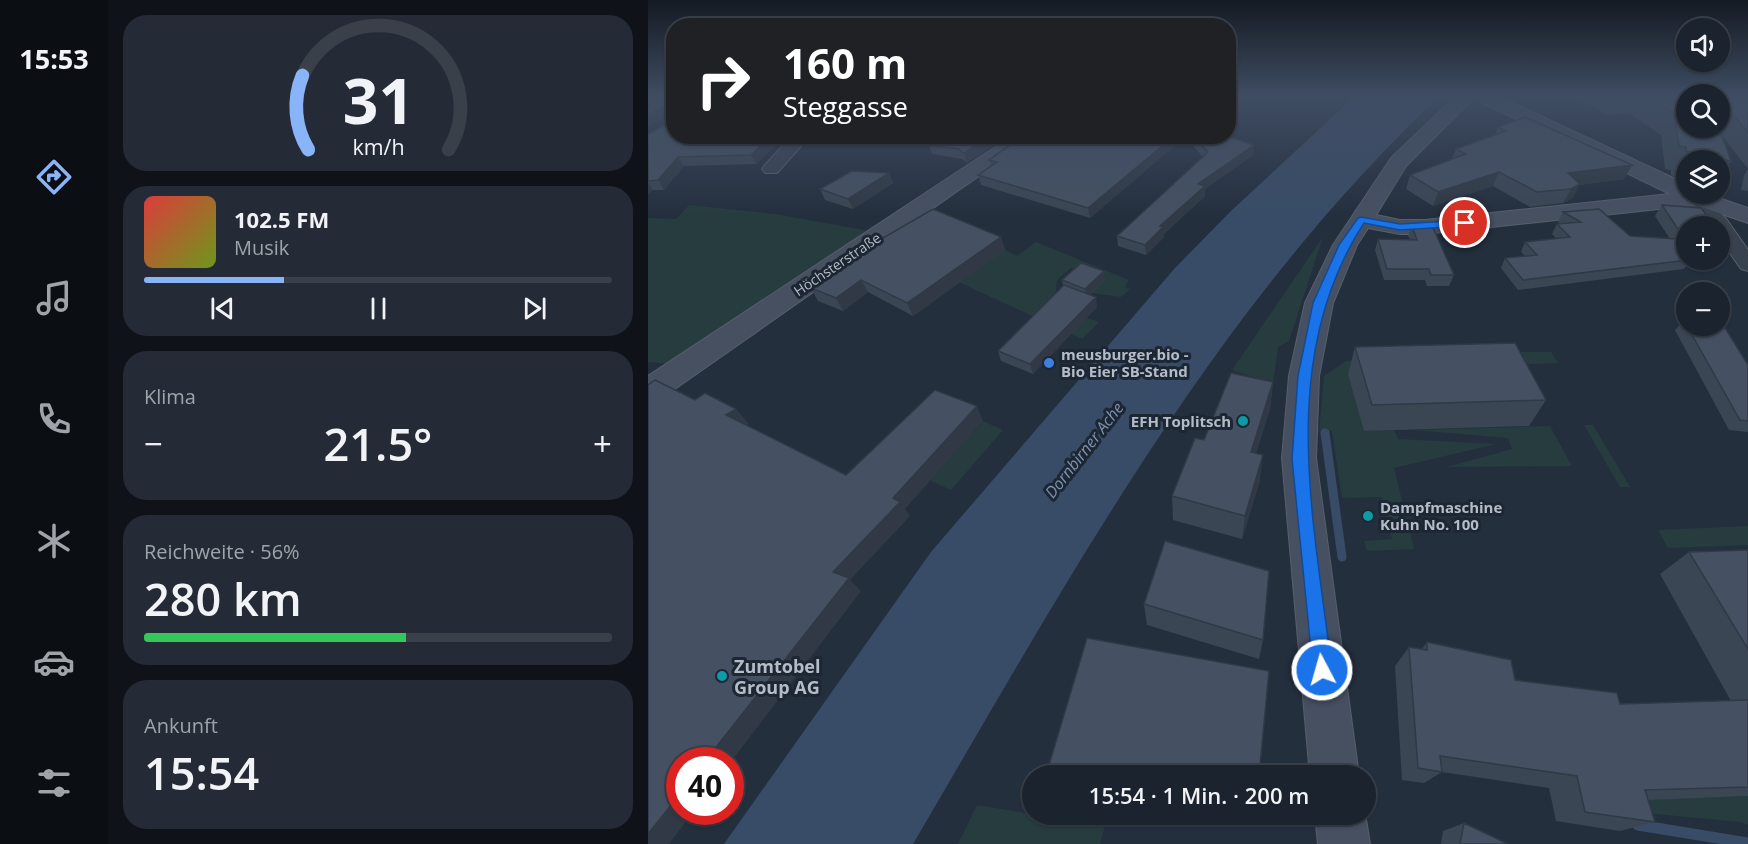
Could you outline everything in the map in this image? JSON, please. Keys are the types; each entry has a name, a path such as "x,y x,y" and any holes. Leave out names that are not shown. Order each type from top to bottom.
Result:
{"street":[{"path":"1334,765 1299,459 1304,376 1318,303 1345,245 1398,162 1425,136"},
{"path":"1566,136 1676,188"},
{"path":"771,169 794,144"},
{"name":"Höchsterstraße","path":"648,392 1014,144"},
{"path":"1361,220 1400,227 1425,227 1676,197"},
{"path":"1699,204 1720,224 1748,266"},
{"path":"1715,204 1748,216"},
{"path":"1341,825 1344,844"}],"green space":[{"path":"689,205 775,214 870,231 670,364 648,362 648,218 676,219"},
{"path":"1323,237 1289,341 1278,347 1273,384 1232,370"},
{"path":"1036,242 1129,280 1125,287 1130,289 1121,297 1091,293 1104,280 1071,268 1057,280 1054,306 1099,322 1082,339 883,247 1005,250 1017,256"},
{"path":"1420,352 1551,352 1558,363 1501,365 1364,431 1394,430 1398,439 1496,444 1394,468 1414,549 1367,551 1364,541 1392,539 1382,497 1342,498 1332,431 1319,432 1324,376 1346,361"},
{"path":"983,421 1003,430 951,490 929,480"},
{"path":"1584,425 1593,425 1630,487 1620,487"},
{"path":"1550,426 1572,466 1447,467 1512,449 1508,438 1413,430"},
{"path":"1748,526 1748,545 1668,548 1658,530"},
{"path":"1748,796 1748,825 1740,822 1614,810 1611,801"},
{"path":"977,805 1022,812 1022,825 1105,826 1100,844 958,844"}],"water":[{"name":"Dornbirner Ache","path":"1311,136 1400,136 1358,179 1284,265 1215,357 1150,451 1088,548 913,844 724,844 737,825 744,825 744,816 931,552 1175,268 1232,210"}],"building":[{"path":"648,136 666,136 666,144 763,144 751,155 678,157 658,180 648,181"},
{"path":"1491,136 1568,136 1632,165 1568,173 1580,184 1571,189 1537,192 1499,172 1438,192 1410,175 1466,154 1456,149"},
{"path":"1678,138 1723,138 1727,150 1686,150 1686,147 1679,146"},
{"path":"1236,139 1254,145 1198,184 1205,186 1160,226 1163,227 1145,245 1117,236 1208,152 1200,144 1236,144"},
{"path":"978,144 964,153 959,149 929,145"},
{"path":"1012,144 1164,144 1088,208 978,175 997,162 989,160"},
{"path":"852,171 889,173 848,199 820,189"},
{"path":"1662,205 1701,208 1707,216 1676,216 1676,226"},
{"path":"933,209 1001,237 907,303 861,280 836,298 811,288 883,238"},
{"path":"1599,209 1630,236 1676,239 1676,261 1523,280 1505,258 1537,255 1525,242 1570,237 1557,224 1581,222 1563,212"},
{"path":"1432,225 1454,275 1431,275 1429,269 1387,269 1378,239 1417,240 1412,226"},
{"path":"1081,263 1104,271 1085,289 1062,280"},
{"path":"1064,285 1096,297 1030,364 998,351"},
{"path":"1693,336 1730,336 1748,365 1748,421 1740,420"},
{"path":"1515,343 1546,400 1372,405 1355,347"},
{"path":"1231,373 1273,382 1251,452 1263,455 1245,516 1172,496 1195,438 1204,440"},
{"name":"Zumtobel Group AG","path":"655,380 695,400 705,393 736,409 726,415 846,475 935,390 977,406 893,498 900,502 833,572 849,578 716,747 666,747 666,812 648,834 648,385"},
{"path":"1165,541 1269,571 1263,640 1144,604"},
{"path":"1748,550 1748,649 1689,552"},
{"path":"1087,638 1269,671 1260,765 1049,765"},
{"path":"1427,642 1511,660 1515,680 1617,693 1620,704 1748,700 1748,787 1645,790 1655,822 1585,812 1577,776 1440,756 1442,772 1418,768 1409,647 1427,650"},
{"path":"1464,823 1508,844 1460,844"}],"waterway":[{"path":"1325,433 1342,557"},
{"path":"1638,825 1748,843"}],"place":[{"name":"meusburger.bio - Bio Eier SB-Stand","path":"1049,363"},
{"name":"EFH Toplitsch","path":"1243,421"},
{"name":"Dampfmaschine Kuhn No. 100","path":"1368,516"},
{"name":"Zumtobel Group AG","path":"722,676"}],"route":[{"path":"1322,670 1299,459 1304,376 1318,303 1345,245 1361,220 1400,227 1465,223"}]}
